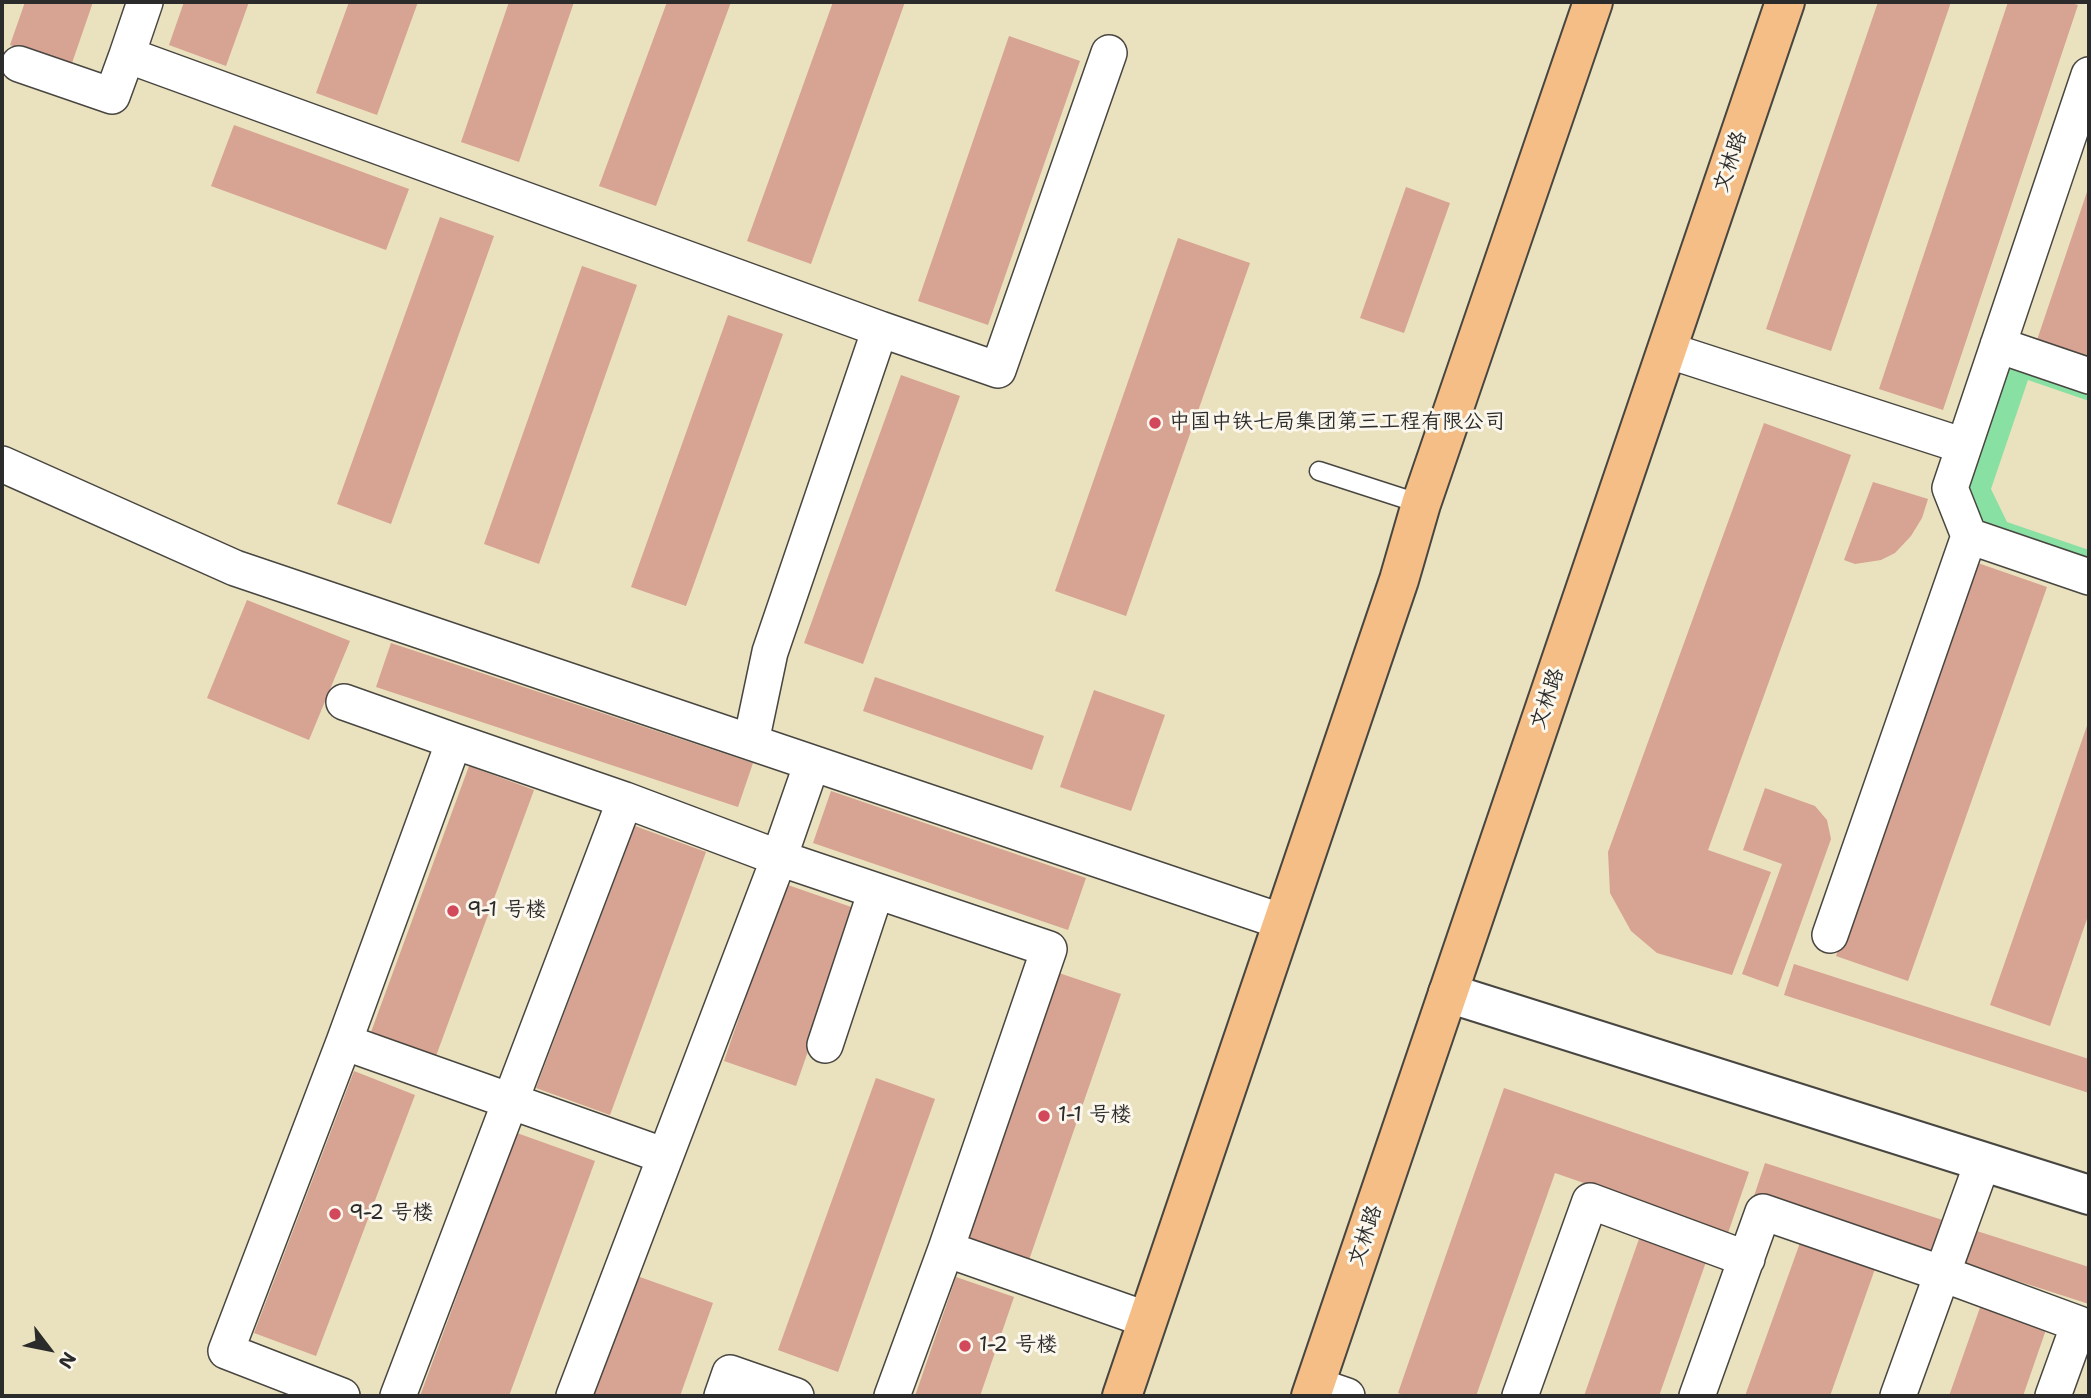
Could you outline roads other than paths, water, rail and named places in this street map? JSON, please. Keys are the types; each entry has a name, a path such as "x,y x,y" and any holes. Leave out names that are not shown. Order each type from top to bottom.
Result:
{"main road":[{"path":"1122,1396 1399,580 1421,504 1593,2"},
{"name":"文林路","path":"1325,1392 1448,993 1785,2"}],"street":[{"path":"19,64 112,96 145,2"},
{"path":"127,55 998,370 1109,53"},
{"path":"1830,935 1969,536 1950,488 2089,75"},
{"path":"751,742 770,653 880,329"},
{"path":"1998,345 2089,376"},
{"path":"1667,350 1964,446"},
{"path":"2,464 235,568 1283,922"},
{"path":"1969,536 2089,577"},
{"path":"344,702 625,800 779,858 1049,949 946,1249 892,1396"},
{"path":"342,1396 226,1351 344,1042 454,741"},
{"path":"574,1396 779,858 812,763"},
{"path":"398,1396 625,800"},
{"path":"825,1045 876,891"},
{"path":"1448,993 2089,1195"},
{"path":"344,1042 665,1156"},
{"path":"1898,1396 1983,1161"},
{"path":"1520,1396 1590,1201 1747,1259"},
{"path":"1697,1396 1763,1212 2079,1324 2053,1396"},
{"path":"946,1249 1148,1320"},
{"path":"722,1396 730,1373 796,1396"}],"lane":[{"path":"1319,471 1421,504"}],"place":[{"name":"中国中铁七局集团第三工程有限公司","path":"1155,423"},
{"name":"9-1 号楼","path":"453,911"},
{"name":"1-1 号楼","path":"1044,1116"},
{"name":"9-2 号楼","path":"335,1214"},
{"name":"1-2 号楼","path":"965,1346"}]}
